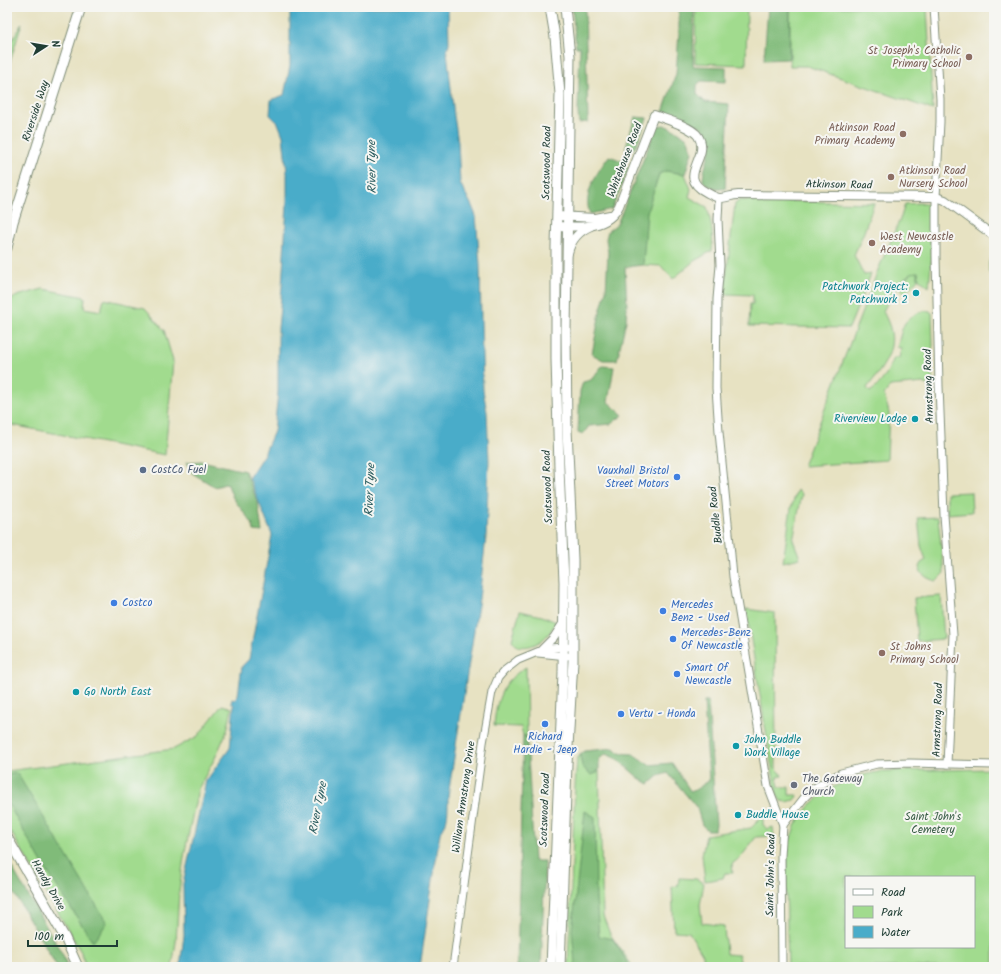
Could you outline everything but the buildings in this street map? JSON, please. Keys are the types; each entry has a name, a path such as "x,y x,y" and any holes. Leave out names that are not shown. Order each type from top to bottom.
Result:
{"main road":[{"name":"Riverside Way","path":"13,222 82,7"},
{"name":"Scotswood Road","path":"550,7 556,44 560,94 557,226 556,392 564,582 563,651 551,967"},
{"name":"Scotswood Road","path":"560,967 567,764 573,652 573,559 566,379 570,56 565,7"},
{"name":"Whitehouse Road","path":"557,226 592,226 605,222 614,213 619,206 654,115 689,129 697,135 701,144 701,149 693,171 693,179 700,189 719,199"},
{"name":"Atkinson Road","path":"719,199 738,195 936,198 945,200 994,236"},
{"name":"Whitehouse Road","path":"558,216 595,218 614,213"},
{"path":"7,232 13,222"},
{"path":"7,248 13,222"},
{"path":"567,258 572,242 582,232 592,226"},
{"name":"Handy Drive","path":"7,837 65,938 78,967"}],"street":[{"name":"Armstrong Road","path":"934,7 940,99 936,198 936,256 944,513 953,636 948,764"},
{"name":"Buddle Road","path":"719,199 718,219 720,265 717,299 716,388 733,577 768,786 783,825"},
{"path":"538,651 554,637 563,622"},
{"name":"William Armstrong Drive","path":"453,967 490,698 495,684 504,671 518,660 538,651 550,647 573,652"},
{"name":"Saint John's Road","path":"782,967 781,856 783,825 804,798 814,788 841,774 877,764 910,763 994,765"}],"green space":[{"path":"572,7 585,7 588,122 579,123 580,47 576,47"},
{"path":"679,7 694,7 693,66 726,67 726,82 701,81 697,85 697,94 705,102 729,104 725,189 710,186 703,181 710,145 706,132 700,126 663,112 676,74"},
{"path":"696,7 747,7 746,65 695,63"},
{"path":"768,7 790,7 789,59 764,60"},
{"path":"790,7 913,7 927,9 933,110 807,66 790,66"},
{"path":"22,23 10,62 7,61 7,49"},
{"path":"635,117 647,118 634,149 625,149"},
{"path":"664,125 679,132 688,139 692,152 685,174 666,171 659,174 647,212 643,265 625,267 627,307 626,321 617,360 603,360 592,354 600,312 606,291 608,252 606,239 608,231 617,224 655,131 658,126"},
{"path":"609,156 623,161 628,169 612,209 590,214 588,206 589,191 600,169"},
{"path":"665,171 685,174 691,189 689,197 707,207 711,223 713,245 712,251 694,261 673,279 661,266 643,265 646,212 659,174"},
{"path":"740,200 874,203 854,255 864,275 871,274 849,328 749,326 750,304 753,304 753,295 724,294 735,204"},
{"path":"920,203 929,205 932,254 929,287 919,279 918,272 910,273 895,290 883,311 889,324 892,340 891,348 885,362 867,388 870,392 875,388 885,376 894,358 899,358 901,348 897,347 902,328 905,323 917,314 924,311 930,311 932,313 933,346 929,358 929,370 932,375 933,389 924,383 890,386 884,395 889,412 887,460 803,466 878,270 901,217 905,204"},
{"path":"994,253 994,273 989,273 989,262"},
{"path":"918,272 918,279 905,293 899,287 911,273"},
{"path":"43,289 85,297 84,308 101,311 104,299 145,308 164,330 173,361 165,455 7,424 7,302 17,296"},
{"path":"602,366 614,367 608,402 623,415 611,424 589,426 583,434 578,432 580,391 583,382 591,380"},
{"path":"202,461 245,471 258,503 262,532 254,531 252,523 233,498 228,485 225,484 215,487 192,473 187,462"},
{"path":"797,490 802,494 793,540 800,558 783,562 791,508"},
{"path":"971,492 972,512 947,514 947,493"},
{"path":"938,517 944,573 936,581 925,576 919,567 921,563 926,560 921,546 918,518"},
{"path":"941,596 944,639 917,641 914,598"},
{"path":"746,609 775,613 776,768 782,776 777,777 779,787 789,787 789,795 798,795 794,800 787,802 781,801 775,787"},
{"path":"520,611 542,616 556,622 553,628 541,641 530,646 517,646 512,640"},
{"path":"526,667 527,737 523,735 521,727 494,726 496,708 502,692 511,678"},
{"path":"704,701 708,701 716,824 715,830 707,830 702,825 697,808 668,773 658,776 649,784 639,778 617,759 606,754 599,759 599,768 597,773 590,775 582,766 580,755 585,751 614,748 619,753 633,754 649,765 672,763 691,792 694,791 709,781"},
{"path":"222,705 232,708 227,731 215,758 198,789 185,851 179,891 176,942 172,967 86,967 81,952 7,825 7,771 174,749 198,736"},
{"path":"523,735 527,737 534,861 545,861 541,967 517,967"},
{"path":"580,755 582,766 597,773 599,768 603,916 610,934 633,967 568,967 575,786 577,759"},
{"name":"Saint John's Cemetery","path":"994,769 994,967 788,967 786,884 788,845 796,824 809,806 830,789 853,777 883,771"},
{"path":"17,773 107,923 93,942 43,865 7,802 7,775"},
{"path":"585,811 595,817 596,897 599,936 613,939 627,962 627,967 576,967 575,964 572,930"},
{"path":"768,811 769,815 763,818 763,825 768,829 773,827 774,836 756,837 741,857 732,864 733,873 725,873 723,878 705,881 702,855 706,835 751,828"},
{"path":"7,859 64,957 67,967 57,967 7,881"},
{"path":"679,878 696,879 704,883 700,905 702,923 724,926 726,954 739,955 741,967 704,967 703,955 689,932 674,931 672,887 678,886"}],"water":[{"name":"River Tyne","path":"290,7 448,7 449,43 447,51 458,142 460,183 476,216 480,264 483,390 487,412 489,461 486,537 479,599 448,796 447,816 445,825 440,833 420,967 180,967 184,935 183,884 206,781 230,748 234,705 231,703 232,699 235,700 238,695 242,666 249,659 272,535 249,477 264,454 274,431 278,392 278,328 287,204 287,173 283,136 278,123 270,115 271,100 284,95 290,66"}],"place":[{"name":"St Joseph's Catholic Primary School","path":"969,57"},
{"name":"Atkinson Road Primary Academy","path":"903,134"},
{"name":"Atkinson Road Nursery School","path":"891,177"},
{"name":"West Newcastle Academy","path":"872,243"},
{"name":"Patchwork Project: Patchwork 2","path":"916,293"},
{"name":"Riverview Lodge","path":"915,419"},
{"name":"CostCo Fuel","path":"143,470"},
{"name":"Vauxhall Bristol Street Motors","path":"677,477"},
{"name":"Costco","path":"114,603"},
{"name":"Mercedes Benz - Used","path":"663,611"},
{"name":"Mercedes-Benz Of Newcastle","path":"673,639"},
{"name":"St Johns Primary School","path":"882,653"},
{"name":"Smart Of Newcastle","path":"677,674"},
{"name":"Go North East","path":"76,692"},
{"name":"Vertu - Honda","path":"621,714"},
{"name":"Richard Hardie - Jeep","path":"545,724"},
{"name":"John Buddle Work Village","path":"736,746"},
{"name":"The Gateway Church","path":"794,785"},
{"name":"Buddle House","path":"738,815"}]}
